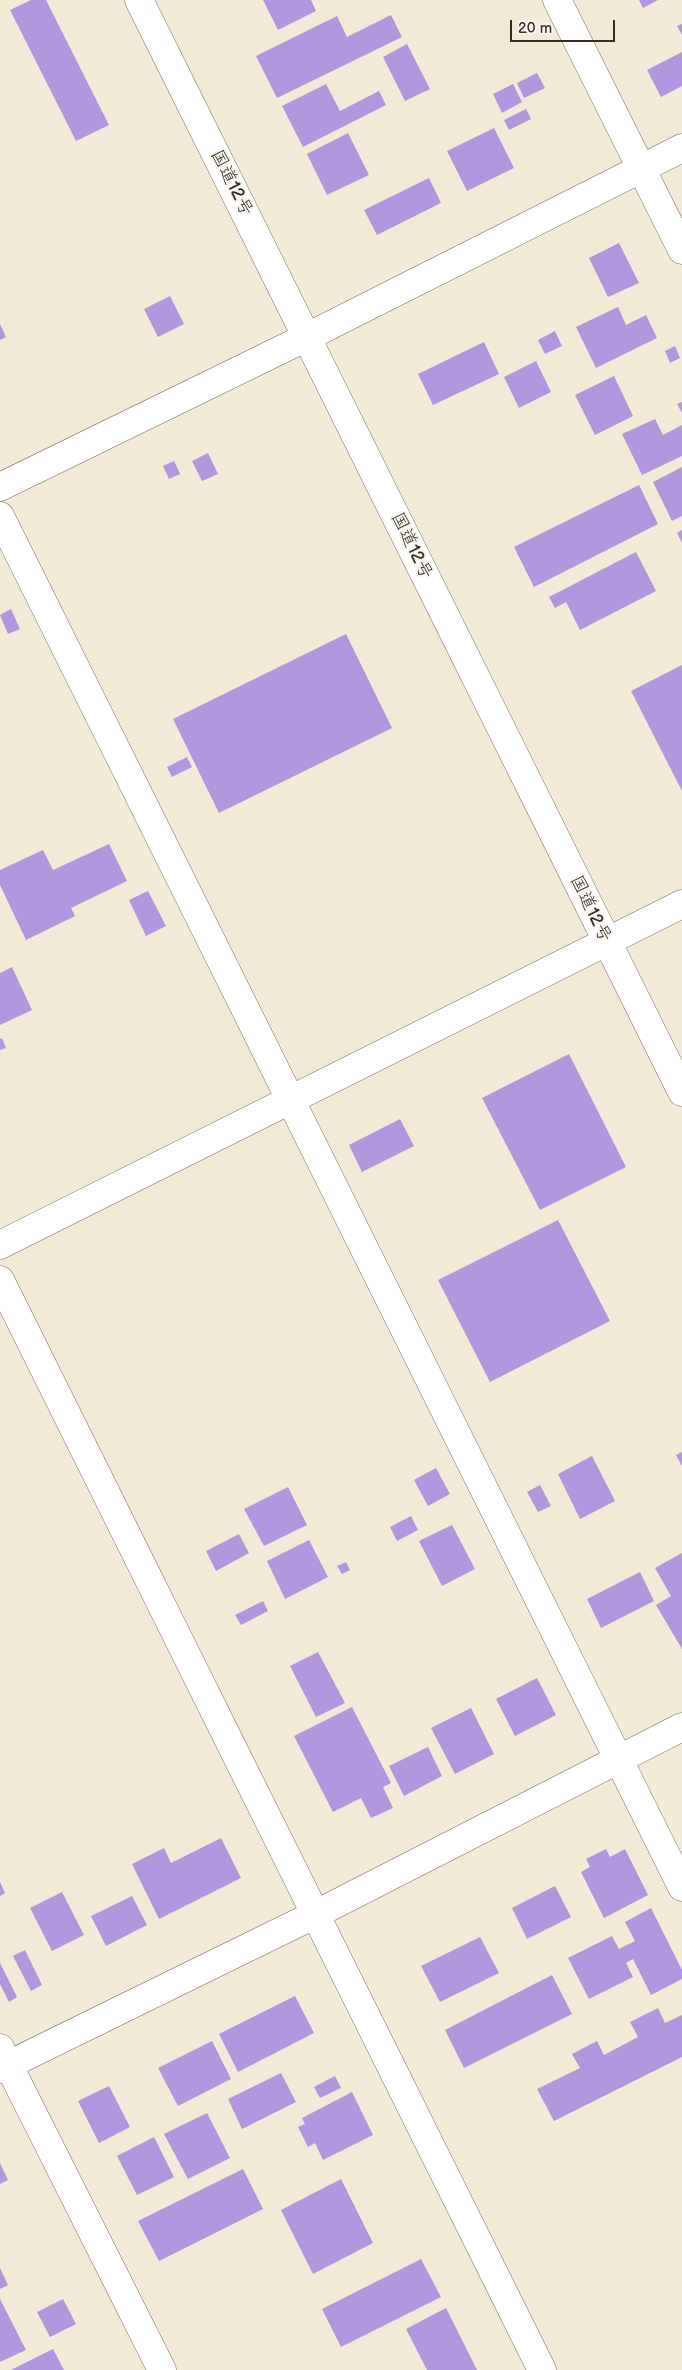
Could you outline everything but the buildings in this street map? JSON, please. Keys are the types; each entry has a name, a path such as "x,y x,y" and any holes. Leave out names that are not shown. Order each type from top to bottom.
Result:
{"main road":[{"name":"国道12号","path":"139,0 682,1092"},
{"path":"557,0 682,250"},
{"path":"0,487 307,337 682,148"},
{"path":"0,516 682,1887"},
{"path":"0,1245 682,904"},
{"path":"0,1280 542,2370"},
{"path":"162,2370 3,2060 316,1914 682,1727"}]}
